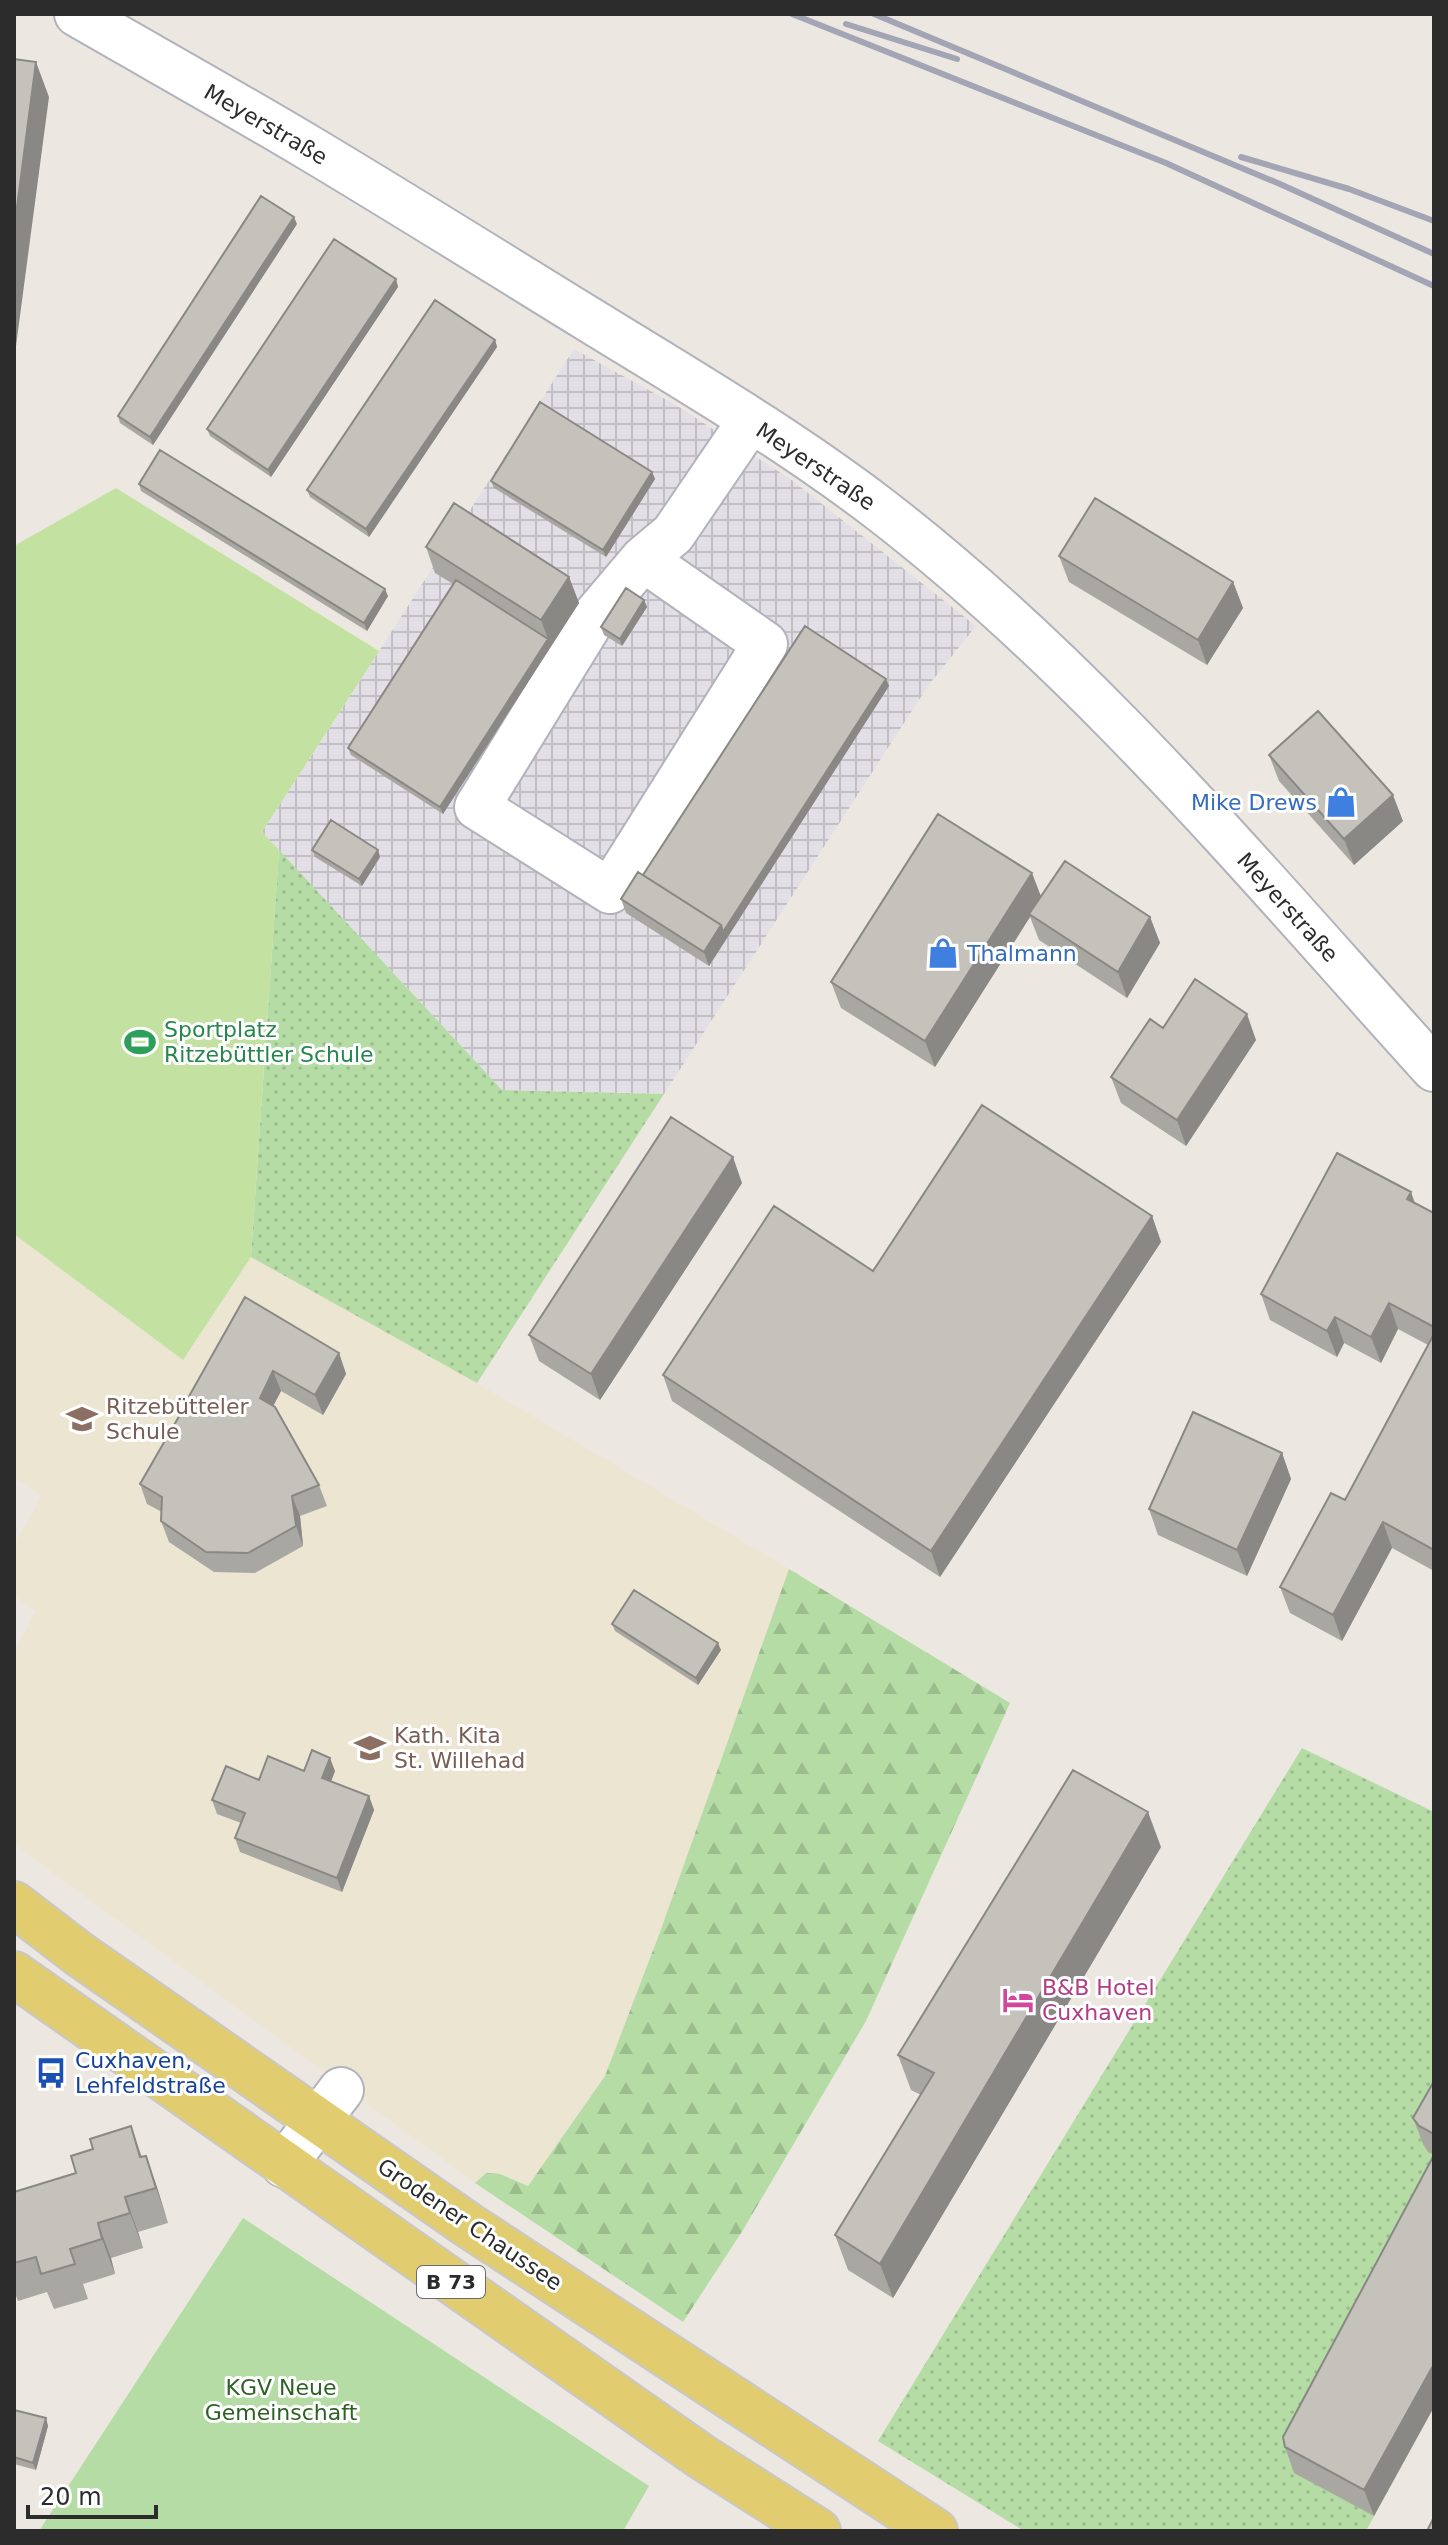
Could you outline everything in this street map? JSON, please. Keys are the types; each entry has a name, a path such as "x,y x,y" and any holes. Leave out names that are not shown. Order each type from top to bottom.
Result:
{"main road":[{"name":"Grodener Chaussee","path":"14,1904 79,1954 329,2105 468,2225 929,2529"},
{"name":"B 73","path":"14,1974 702,2457 818,2531"}],"street":[{"name":"Meyerstraße","path":"77,14 309,148 750,421 876,506 1033,640 1194,803 1434,1069"},
{"path":"643,559 765,644 610,891 477,807 594,617 643,559 673,534 750,421"},
{"path":"284,2165 329,2105"}],"shaded area":[{"path":"574,349 676,405 793,481 976,626 928,686 664,1094 502,1090 262,832"},
{"name":"Kath. Kita St. Willehad","path":"14,1234 183,1360 251,1257 477,1383 789,1569 660,1932 605,2076 528,2186 500,2174 486,2173 475,2183 14,1844 14,1652 36,1611 14,1596 14,1544 42,1496 14,1477"}],"green space":[{"name":"Sportplatz Ritzebüttler Schule","path":"116,488 379,651 262,832 279,850 251,1257 183,1360 14,1234 14,546"},
{"path":"279,850 502,1090 664,1094 477,1383 251,1257"},
{"path":"789,1569 1010,1703 866,2021 743,2230 683,2322 475,2183 486,2173 500,2174 528,2186 605,2076 660,1932"},
{"path":"1302,1748 1434,1812 1434,2407 1366,2531 1024,2531 878,2441"},
{"name":"KGV Neue Gemeinschaft","path":"243,2218 649,2486 623,2531 39,2531"}],"building":[{"path":"14,59 36,62 14,230"},
{"path":"261,196 294,217 150,437 118,416"},
{"path":"334,239 396,279 268,470 207,429"},
{"path":"435,300 495,340 366,529 307,490"},
{"path":"540,402 652,472 603,550 491,481"},
{"path":"160,450 385,589 364,623 139,484"},
{"path":"1095,498 1233,582 1198,640 1059,556"},
{"path":"454,503 569,577 541,620 426,547"},
{"path":"456,580 548,639 440,807 348,748"},
{"path":"626,588 644,600 620,639 601,627"},
{"path":"805,626 886,679 723,932 721,925 643,875"},
{"path":"1318,711 1393,795 1344,839 1269,755"},
{"path":"938,814 1032,873 925,1041 831,982"},
{"path":"331,820 378,850 359,879 312,850"},
{"path":"1065,861 1150,917 1118,972 1029,914"},
{"path":"638,872 721,925 704,952 621,899"},
{"path":"1195,979 1247,1014 1177,1120 1111,1077 1150,1019 1163,1028"},
{"path":"982,1105 1152,1216 931,1551 663,1375 774,1206 873,1271"},
{"path":"671,1117 733,1157 591,1374 529,1335"},
{"path":"1337,1153 1411,1192 1407,1199 1434,1213 1434,1327 1389,1303 1371,1337 1335,1317 1327,1331 1261,1294"},
{"path":"245,1297 339,1353 315,1395 273,1371 260,1398 275,1407 319,1485 292,1496 296,1526 248,1553 206,1552 161,1521 162,1497 140,1484 185,1406 196,1412 201,1405 188,1398"},
{"path":"1434,1334 1434,1550 1383,1522 1333,1615 1280,1587 1331,1493 1345,1500"},
{"path":"1193,1412 1282,1453 1237,1550 1149,1509"},
{"path":"634,1590 718,1643 696,1678 612,1624"},
{"path":"312,1750 330,1758 322,1778 369,1796 337,1878 235,1838 245,1813 212,1800 226,1766 259,1780 268,1756 304,1771"},
{"path":"1073,1770 1148,1812 880,2264 835,2235 934,2073 898,2055"},
{"path":"1434,2081 1434,2134 1419,2126 1413,2118"},
{"path":"131,2126 140,2157 146,2156 156,2188 125,2197 130,2213 98,2223 102,2239 70,2249 75,2264 41,2274 36,2257 14,2263 14,2192 76,2173 71,2156 93,2149 90,2139"},
{"path":"1434,2155 1434,2364 1364,2490 1285,2447 1283,2437"},
{"path":"14,2410 46,2418 33,2463 14,2457"},
{"path":"1434,2517 1434,2531 1427,2531"}],"railway":[{"path":"792,14 1166,163 1434,286"},
{"path":"874,14 1280,184 1434,254"},
{"path":"846,24 957,59"},
{"path":"1241,157 1349,189 1434,221"}],"place":[{"name":"Mike Drews","path":"1341,802"},
{"name":"Thalmann","path":"943,953"},
{"name":"Sportplatz Ritzebüttler Schule","path":"140,1042"},
{"name":"Ritzebütteler Schule","path":"82,1419"},
{"name":"Kath. Kita St. Willehad","path":"370,1748"},
{"name":"B&B Hotel Cuxhaven","path":"1018,2000"},
{"name":"Cuxhaven, Lehfeldstraße","path":"51,2073"}]}
